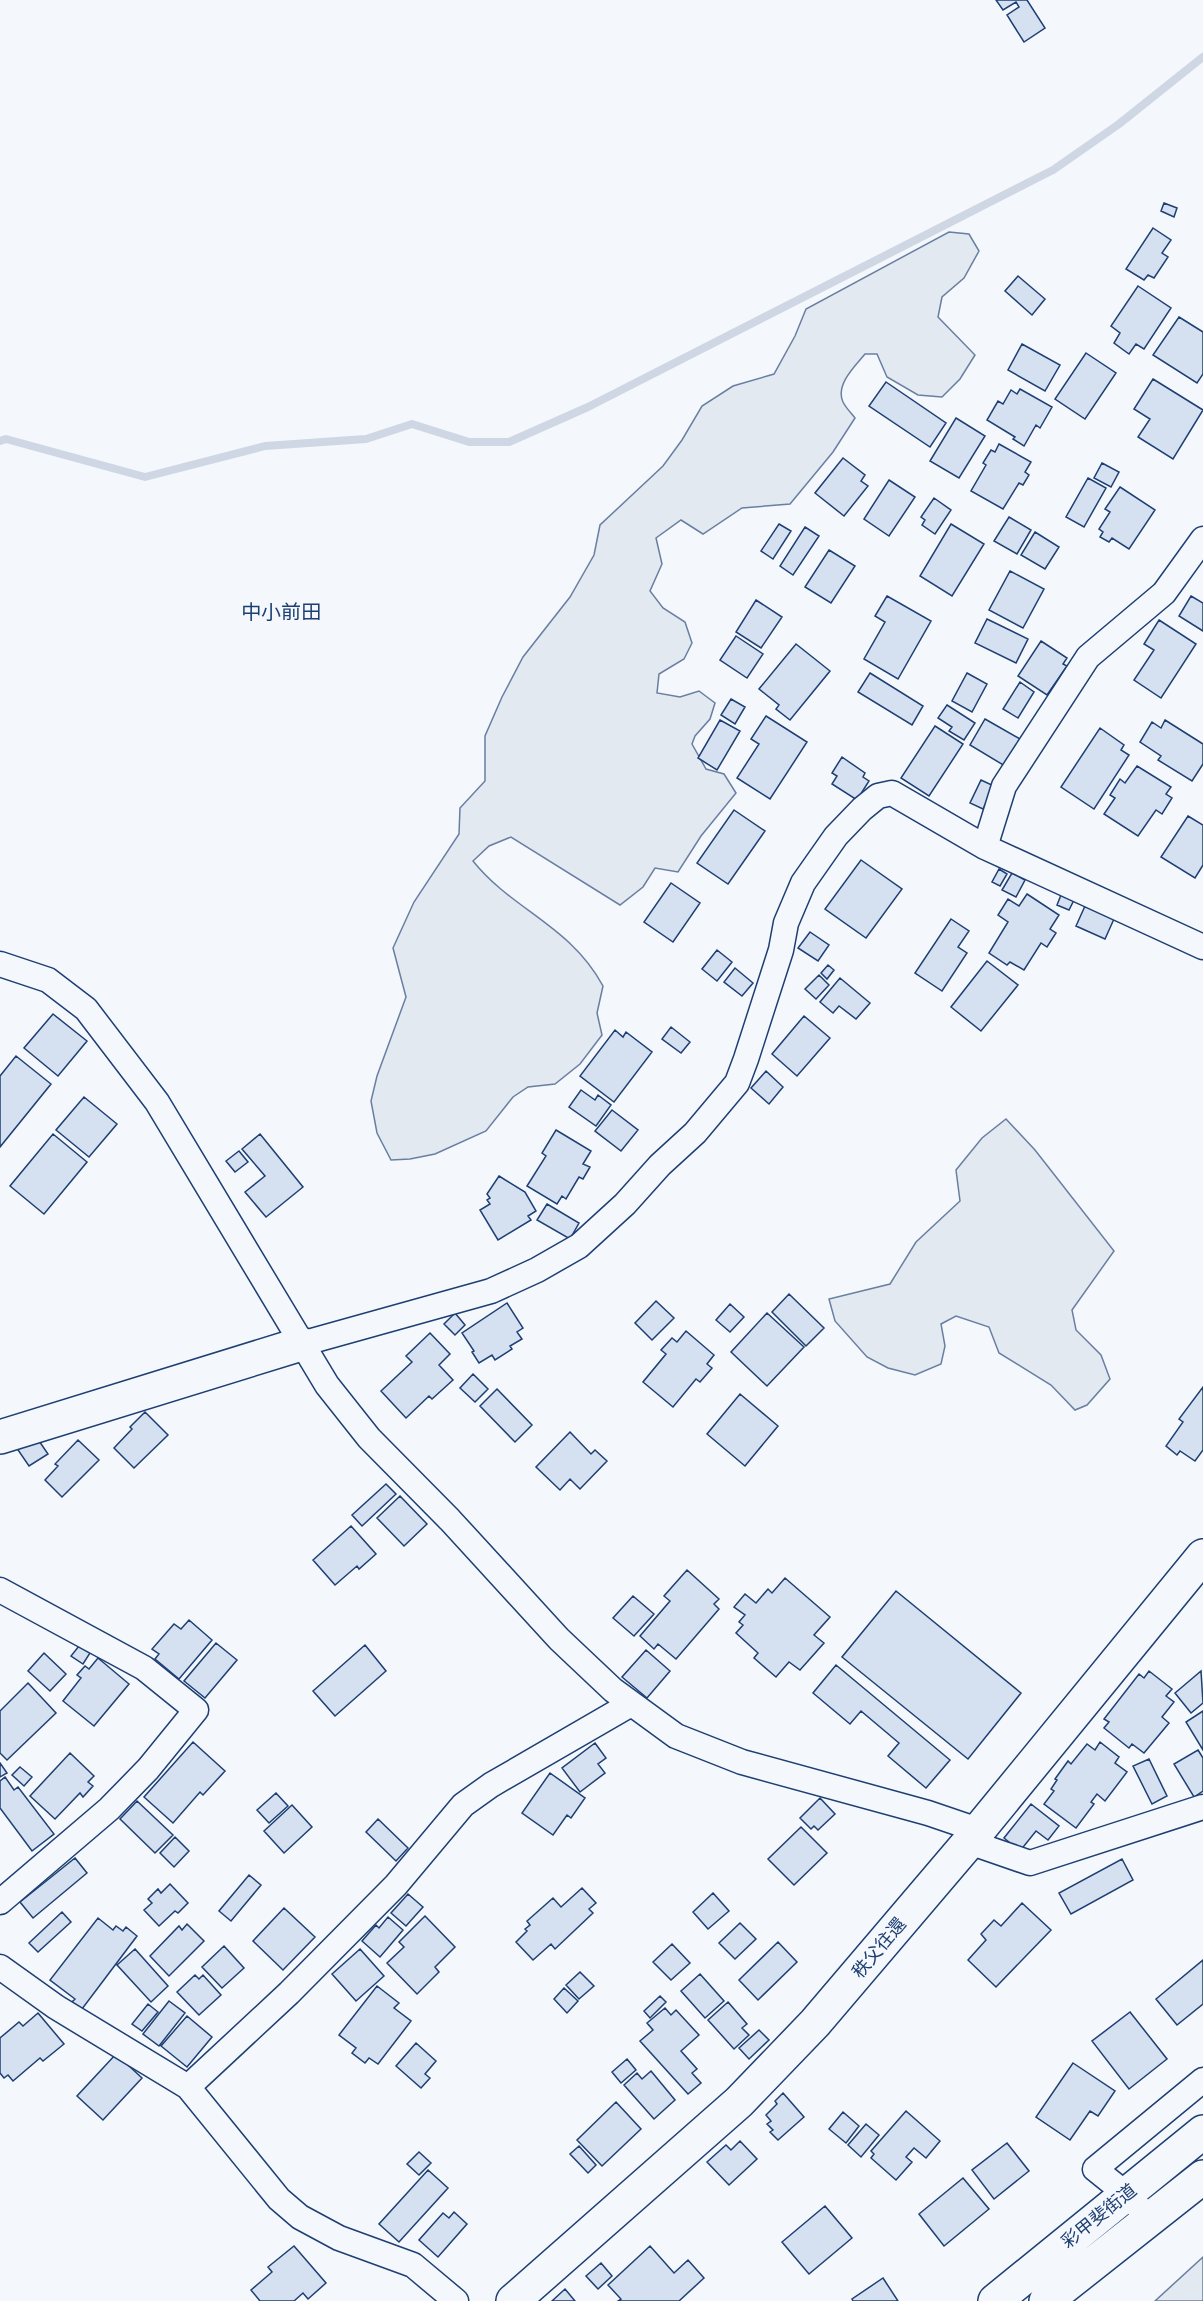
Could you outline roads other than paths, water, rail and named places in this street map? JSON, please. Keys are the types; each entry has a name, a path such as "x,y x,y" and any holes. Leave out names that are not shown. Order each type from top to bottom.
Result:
{"main road":[{"path":"0,1437 301,1344"},
{"name":"秩父往還","path":"513,2301 739,2102 815,2023 974,1836 1203,1556"},
{"name":"彩甲斐街道","path":"995,2301 1203,2132"},
{"name":"彩甲斐街道","path":"1046,2301 1203,2177"}],"street":[{"path":"985,848 1004,786 1088,657 1164,593 1203,538"},
{"path":"301,1344 491,1292 537,1270 579,1246 625,1204 660,1165 694,1134 737,1083 781,950 786,923 802,884 836,836 878,796 892,793 985,848 1203,947"},
{"path":"0,964 48,980 86,1009 157,1102 301,1344 327,1385 369,1438 450,1520 559,1639 613,1690 676,1736 742,1762 928,1813 1030,1863 1203,1807"},
{"path":"0,1590 144,1668 196,1710 147,1769 109,1809 0,1902"},
{"path":"188,2086 289,1993 379,1902 463,1805 491,1785 631,1704"},
{"path":"0,1967 56,2007 188,2086 279,2199 300,2217 339,2238 413,2265 456,2301"},
{"path":"1150,2219 1126,2194 1095,2169 1203,2080"}],"waterway":[{"path":"0,441 6,439 145,477 265,446 366,439 412,424 469,442 509,442 588,407 1053,170 1119,124 1203,57"}],"district":[{"name":"中小前田","path":"281,612"}]}
